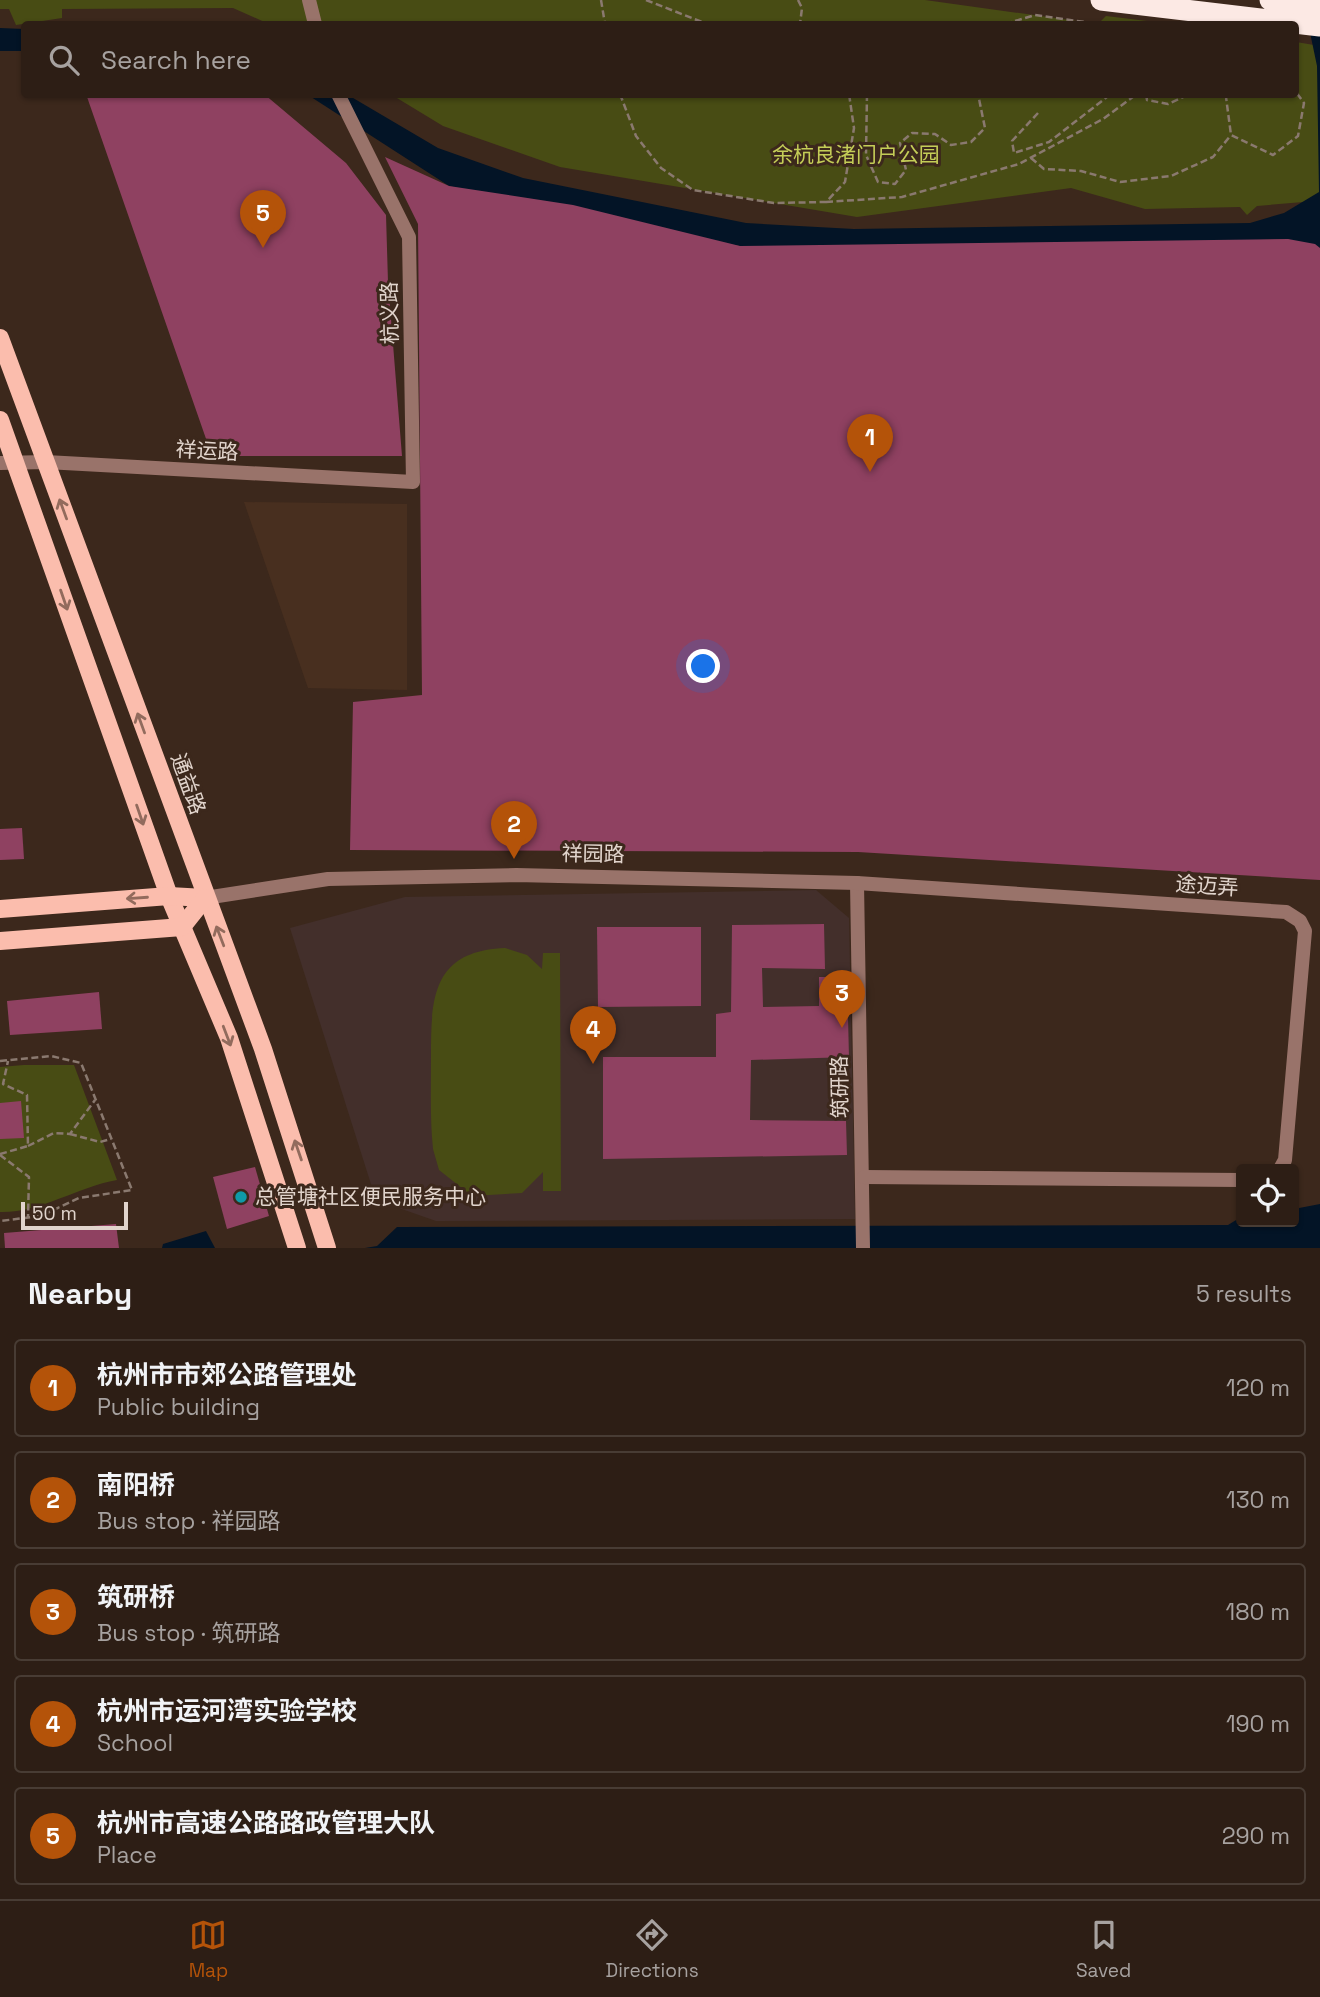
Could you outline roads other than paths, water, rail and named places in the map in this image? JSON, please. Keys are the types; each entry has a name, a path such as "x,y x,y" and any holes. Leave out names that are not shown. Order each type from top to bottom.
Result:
{"highway":[{"path":"1101,0 1278,21"},
{"path":"1270,0 1320,6"},
{"path":"1299,24 1320,26"}],"main road":[{"name":"通益路","path":"0,338 263,1049 326,1243"},
{"path":"0,421 8,463 169,896 229,1038 297,1248"},
{"name":"祥园路","path":"0,909 169,896 205,898"},
{"path":"0,941 182,927 205,898"}],"street":[{"path":"309,0 314,21"},
{"name":"杭义路","path":"340,98 409,237 413,482"},
{"name":"祥运路","path":"8,463 47,462 413,482"},
{"name":"祥园路","path":"205,898 328,878 516,875 857,883"},
{"name":"途迈弄","path":"857,883 1286,912 1300,921 1305,931 1283,1164"},
{"name":"筑研路","path":"857,883 864,1177 863,1248"},
{"path":"864,1177 1236,1180"}],"water":[{"path":"1320,0 1320,248 1287,239 995,250 794,252 740,246 643,230 449,186 313,98 353,98 438,148 523,178 746,223 854,229 1250,223 1284,213 1319,192 1317,66 1307,18"},
{"path":"0,28 21,29 21,51 0,51"},
{"path":"1320,1204 1320,1248 365,1248 377,1246 397,1227 1228,1225 1236,1220 1236,1227 1299,1227 1299,1208"},
{"path":"206,1231 215,1248 162,1248 163,1244"}],"place":[{"name":"杭州市高速公路路政管理大队","path":"263,248"},
{"name":"杭州市市郊公路管理处","path":"870,472"},
{"name":"南阳桥","path":"514,859"},
{"name":"筑研桥","path":"842,1028"},
{"name":"杭州市运河湾实验学校","path":"593,1064"},
{"name":"总管塘社区便民服务中心","path":"241,1197"}],"park label":[{"name":"余杭良渚门户公园","path":"856,155"}]}
